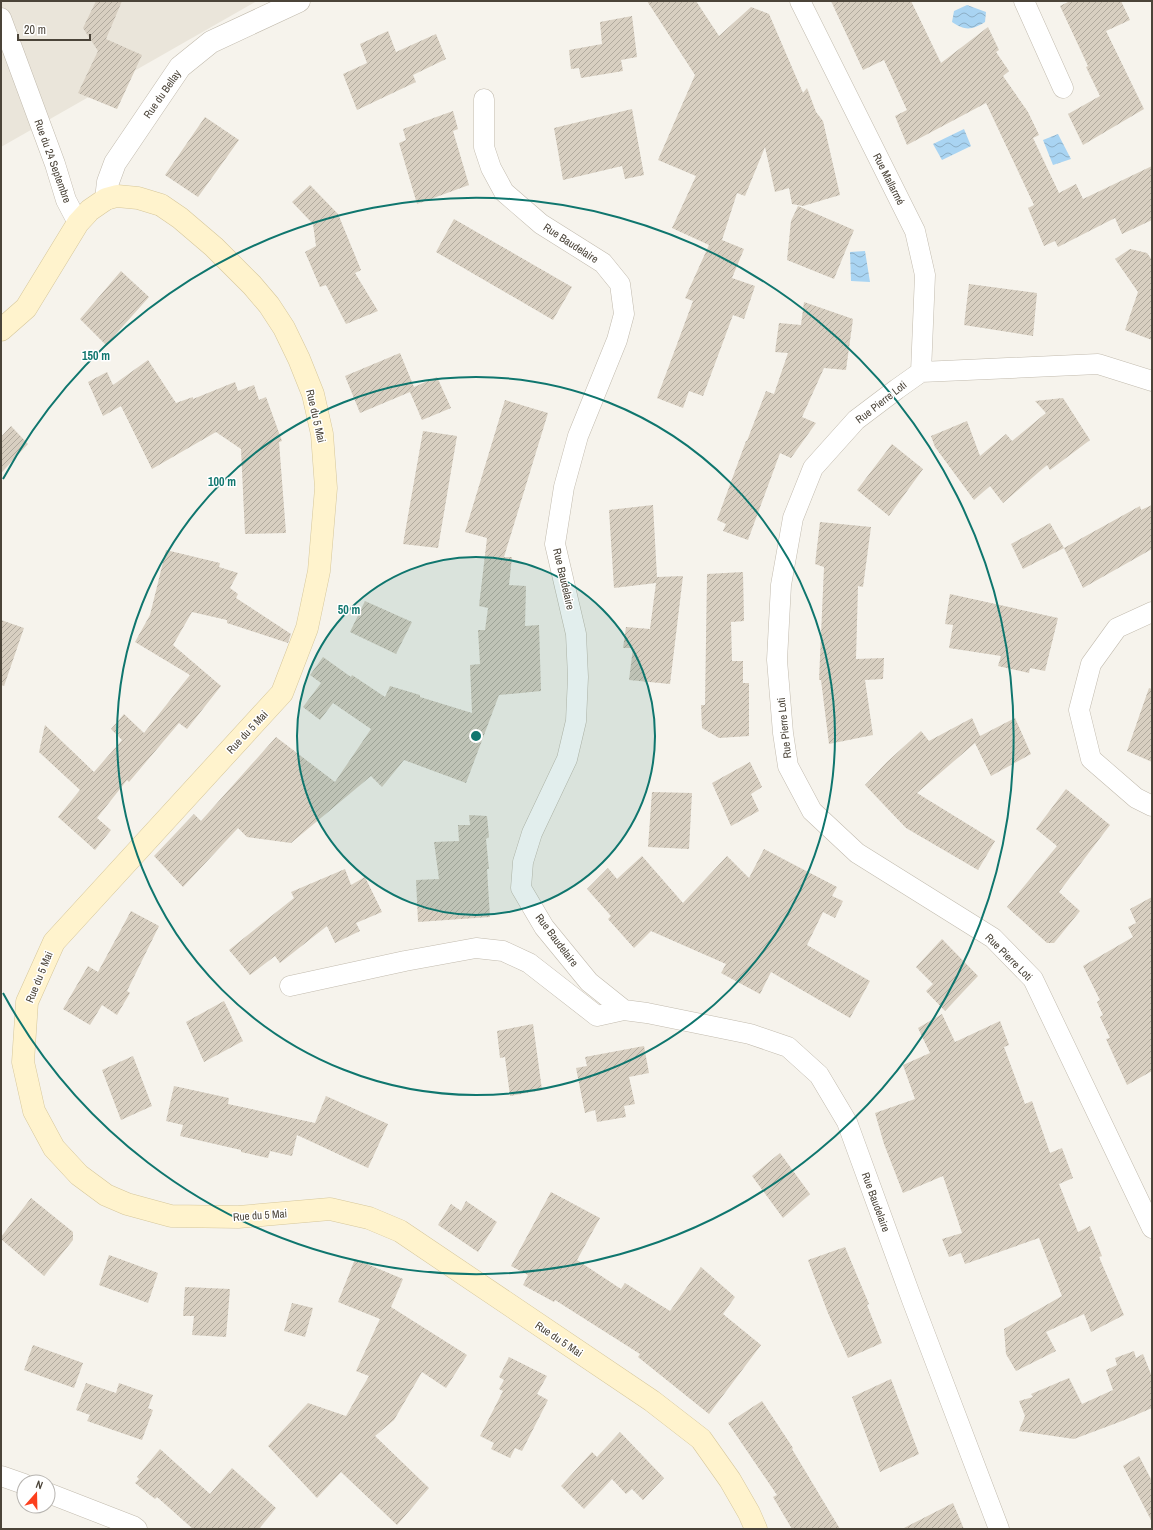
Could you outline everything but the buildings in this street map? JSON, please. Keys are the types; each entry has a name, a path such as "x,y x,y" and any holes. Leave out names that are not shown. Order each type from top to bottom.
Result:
{"main road":[{"name":"Rue du 5 Mai","path":"78,223 90,210 106,199 117,196 149,200 161,205 180,218 214,247 252,285 269,305 284,328 299,359 313,394 322,434 326,488 319,571 307,628 282,693 54,942 27,1002 23,1062 34,1111 54,1148 79,1175 106,1195 127,1204 171,1216 238,1217 330,1209 369,1218 400,1231 652,1401 701,1439 730,1480 749,1513 756,1529"},
{"path":"1,330 26,308 78,223"}],"street":[{"name":"Rue du Bellay","path":"106,199 108,182 115,163 180,67 212,42 300,1"},
{"name":"Rue Mallarmé","path":"800,1 915,232 925,275 921,372"},
{"path":"1024,1 1063,88"},
{"name":"Rue du 24 Septembre","path":"1,18 55,164 66,200 78,223"},
{"name":"Rue Baudelaire","path":"484,99 484,147 491,168 504,192 541,224 603,263 620,284 624,314 617,340 578,436 564,487 556,544 576,634 578,677 576,721 566,759 532,833 523,862 521,888 544,926 589,982 624,1010"},
{"path":"921,372 1098,364 1152,382"},
{"name":"Rue Pierre Loti","path":"921,372 856,420 813,468 793,518 781,585 777,660 783,733 788,766 812,811 856,853 992,938 1033,979 1152,1228"},
{"path":"1152,612 1117,628 1091,664 1080,710 1090,759 1136,798 1152,806"},
{"name":"Rue Baudelaire","path":"290,986 405,961 476,948 503,951 529,963 597,1016 624,1010 647,1013 750,1034 788,1047 819,1075 847,1122 912,1300 999,1529"},
{"path":"1,1476 16,1481"},
{"path":"56,1496 133,1526 137,1529"}],"shaded area":[{"path":"1,1 257,1 1,147"}],"water":[{"path":"967,5 986,12 985,22 976,27 965,28 952,22 954,11"},
{"path":"964,129 971,146 942,160 933,144"},
{"path":"1058,134 1071,159 1053,165 1043,140"},
{"path":"865,251 870,282 851,281 850,252"}]}
